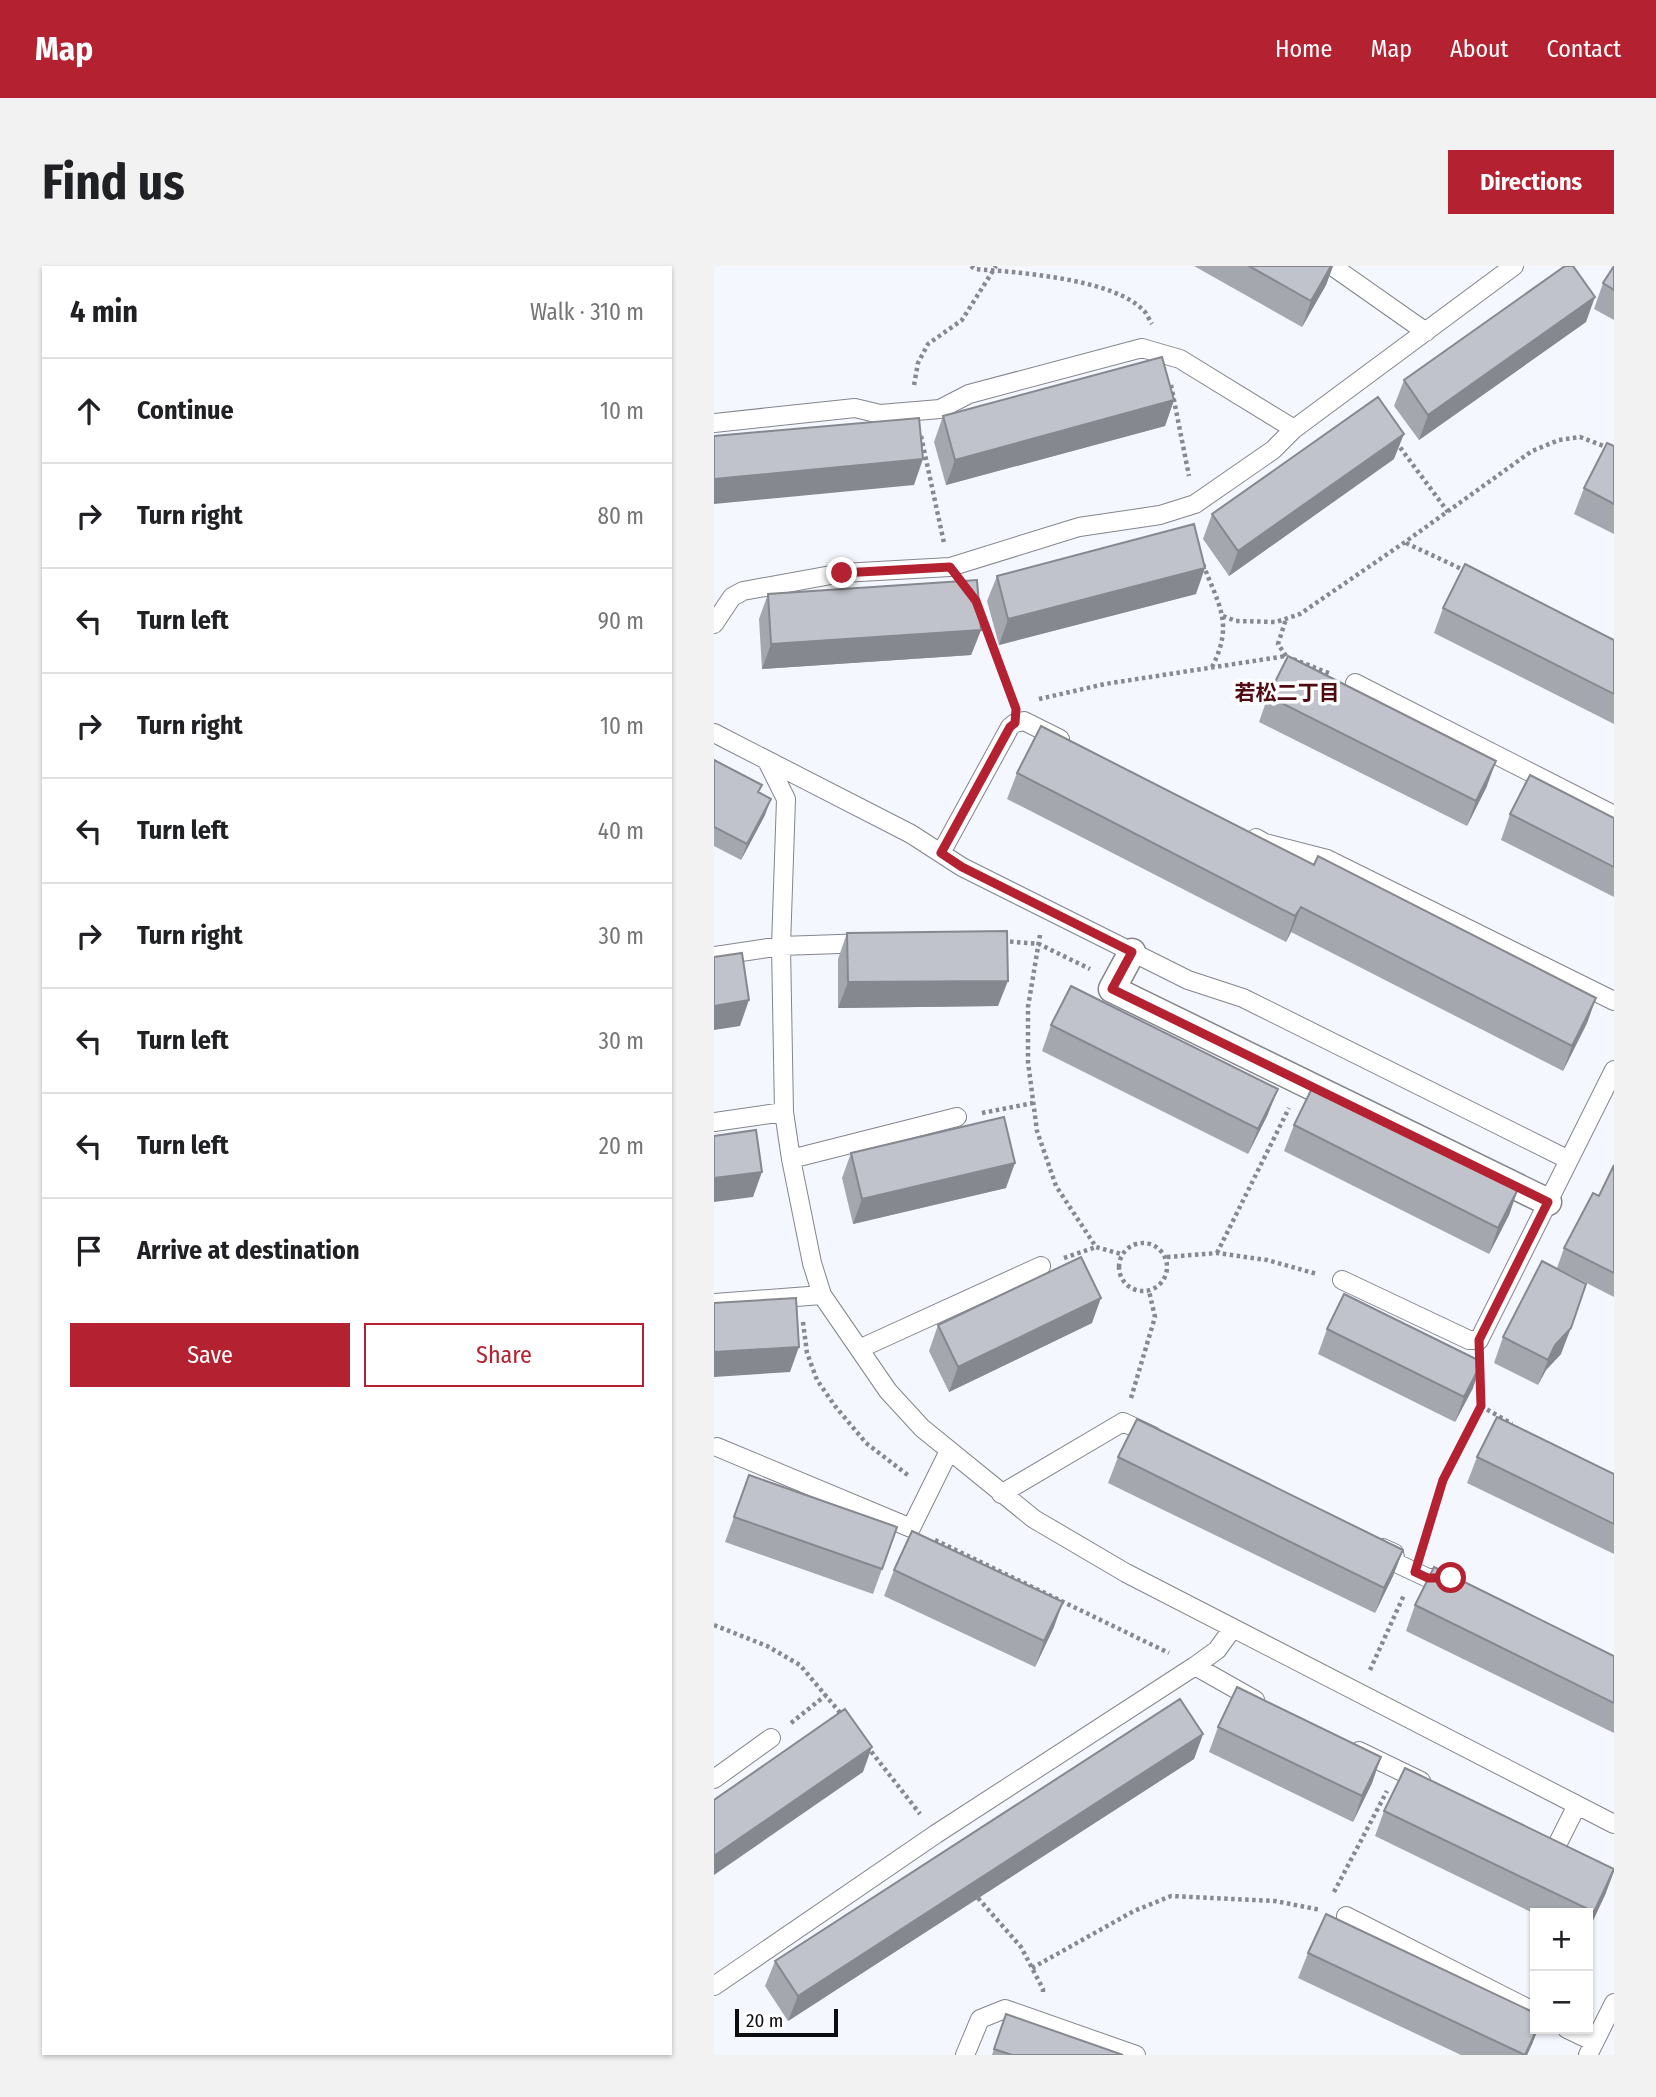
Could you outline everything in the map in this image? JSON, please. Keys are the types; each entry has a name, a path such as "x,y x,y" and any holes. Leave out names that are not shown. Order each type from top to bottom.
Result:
{"street":[{"path":"1132,952 1112,989 1548,1202"}],"lane":[{"path":"1332,266 1426,332"},
{"path":"714,624 732,597 743,591 842,573 950,567 1079,527 1160,515 1195,504 1273,450 1294,429 1514,266"},
{"path":"714,423 855,408 880,414 940,409 969,394 1142,348 1180,359 1294,429"},
{"path":"1354,683 1614,816"},
{"path":"941,853 1015,716 1072,745"},
{"path":"714,733 911,834 962,867 1188,980 1243,998 1569,1160"},
{"path":"767,761 786,799 781,946 784,1112 791,1159 812,1263 822,1295 888,1391 922,1428 1034,1519 1114,1566 1614,1824"},
{"path":"1241,831 1265,843 1327,859 1614,1001"},
{"path":"714,956 781,946 886,943"},
{"path":"1342,1280 1469,1340 1479,1340 1614,1070"},
{"path":"714,1122 784,1112"},
{"path":"791,1159 957,1117"},
{"path":"859,1349 1041,1266"},
{"path":"714,1303 822,1295"},
{"path":"1001,1494 1124,1422 1173,1446"},
{"path":"717,1447 911,1528 949,1451"},
{"path":"1369,1541 1394,1553 1396,1563 1415,1572 1428,1578 1451,1578 1462,1584"},
{"path":"714,1986 936,1834 1195,1666 1217,1650 1233,1628"},
{"path":"1195,1666 1265,1705"},
{"path":"714,1779 771,1738"},
{"path":"1338,1740 1435,1788"},
{"path":"1556,1847 1577,1805"},
{"path":"1346,1916 1530,2009"},
{"path":"1573,2034 1591,2049 1614,2003"},
{"path":"965,2055 980,2019 1005,2009 1136,2055"}],"path":[{"path":"996,266 961,320 928,344 918,363 913,387 950,567 976,601 1015,716 1033,700 1286,656 1354,683"},
{"path":"1223,616 1236,621 1276,622 1300,614 1532,451 1559,440 1580,437 1614,450"},
{"path":"1393,438 1448,512"},
{"path":"1405,542 1475,575"},
{"path":"1199,556 1223,616 1221,651 1212,667"},
{"path":"1286,656 1278,644 1287,618"},
{"path":"1041,932 1028,1007 1028,1062 1037,1131 1056,1186 1096,1247"},
{"path":"990,940 1039,944 1116,982"},
{"path":"1217,1253 1302,1082"},
{"path":"957,1117 1033,1103"},
{"path":"1131,1244 1158,1246 1167,1257 1168,1271 1161,1284 1149,1291 1135,1290 1124,1281 1118,1268 1121,1254 1131,1244"},
{"path":"1041,1266 1096,1247 1121,1254"},
{"path":"1167,1257 1217,1253 1267,1260 1342,1280"},
{"path":"1124,1422 1155,1317 1149,1291"},
{"path":"1359,1693 1415,1572 1443,1480 1481,1406 1479,1340"},
{"path":"1481,1406 1512,1424"},
{"path":"911,1528 1195,1666"},
{"path":"714,1625 767,1646 800,1665 850,1725"},
{"path":"771,1738 826,1695"},
{"path":"859,1736 936,1834"},
{"path":"1324,1911 1398,1770"},
{"path":"1032,1968 1134,1911 1171,1896 1276,1901 1346,1916"},
{"path":"978,1898 1021,1947 1043,1989 1043,2022"}],"building":[{"path":"1249,266 1331,266 1311,301"},
{"path":"1565,266 1573,266 1595,297 1428,415 1404,380"},
{"path":"1614,266 1614,290 1603,283"},
{"path":"1162,357 1174,400 955,460 943,416"},
{"path":"1378,397 1404,434 1238,551 1212,514"},
{"path":"919,418 923,459 714,479 714,436"},
{"path":"1607,443 1614,446 1614,504 1584,488"},
{"path":"1194,524 1205,568 1008,619 997,576"},
{"path":"1465,564 1614,640 1614,694 1443,608"},
{"path":"977,580 981,630 771,644 768,594"},
{"path":"1288,656 1496,761 1476,801 1268,696"},
{"path":"1041,726 1314,865 1318,856 1596,998 1572,1046 1301,907 1295,916 1017,773"},
{"path":"714,760 762,785 758,792 771,799 747,844 714,827"},
{"path":"1530,775 1614,818 1614,867 1510,814"},
{"path":"1007,931 1008,981 848,982 847,933"},
{"path":"742,953 749,1000 714,1006 714,957"},
{"path":"1071,986 1278,1089 1258,1129 1051,1025"},
{"path":"1313,1086 1518,1189 1498,1228 1294,1125"},
{"path":"1004,1117 1015,1163 862,1199 851,1153"},
{"path":"756,1130 762,1172 714,1178 714,1136"},
{"path":"1614,1165 1614,1273 1564,1248 1593,1193 1599,1196"},
{"path":"1081,1257 1101,1298 958,1367 938,1325"},
{"path":"1542,1261 1586,1284 1571,1328 1555,1345 1548,1360 1503,1337"},
{"path":"1344,1294 1482,1362 1464,1397 1327,1329"},
{"path":"796,1298 799,1347 714,1352 714,1303"},
{"path":"1497,1417 1614,1474 1614,1524 1477,1457"},
{"path":"1137,1419 1403,1550 1384,1588 1118,1457"},
{"path":"749,1475 897,1527 882,1569 734,1517"},
{"path":"912,1531 1063,1602 1044,1641 894,1570"},
{"path":"1434,1567 1614,1656 1614,1703 1415,1605"},
{"path":"1237,1687 1381,1757 1362,1796 1218,1727"},
{"path":"1180,1699 1203,1734 798,1996 775,1961"},
{"path":"845,1709 872,1747 714,1856 714,1800"},
{"path":"1405,1768 1614,1869 1594,1912 1593,1908 1586,1908 1384,1811"},
{"path":"1326,1914 1530,2011 1530,2034 1535,2034 1525,2055 1308,1953"},
{"path":"1006,2014 1123,2055 1012,2055 994,2049"}],"district":[{"name":"若松二丁目","path":"1287,693"}],"route":[{"path":"842,573 950,567 976,601 1016,709 1015,723 1010,727 941,853 962,867 1132,952 1112,989 1548,1202 1479,1340 1481,1406 1443,1480 1415,1572 1428,1578 1451,1578"}]}
